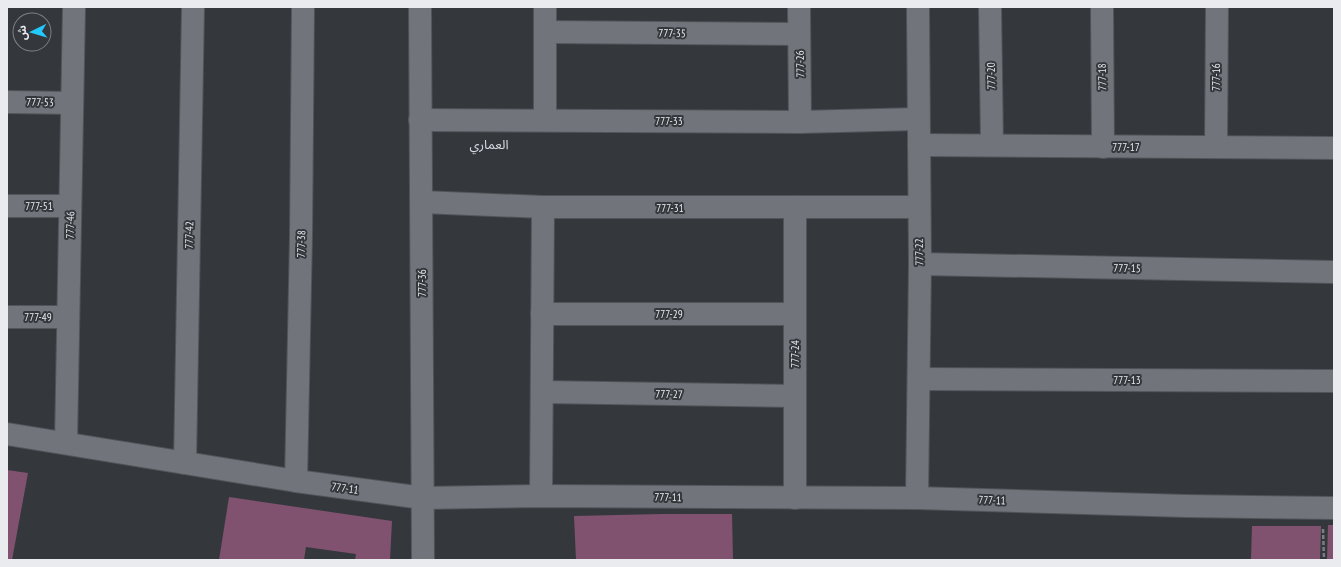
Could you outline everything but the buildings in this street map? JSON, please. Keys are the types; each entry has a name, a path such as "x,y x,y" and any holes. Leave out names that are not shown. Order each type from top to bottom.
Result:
{"street":[{"name":"777-46","path":"66,443 74,7"},
{"name":"777-42","path":"185,463 194,7"},
{"name":"777-38","path":"296,481 302,236 303,7"},
{"name":"777-36","path":"420,7 423,560"},
{"path":"545,7 545,120"},
{"name":"777-26","path":"799,7 800,122"},
{"name":"777-22","path":"917,498 920,264 918,7"},
{"name":"777-20","path":"990,7 992,145"},
{"name":"777-18","path":"1102,7 1103,147"},
{"name":"777-16","path":"1216,147 1217,7"},
{"name":"777-35","path":"545,32 799,34"},
{"name":"777-53","path":"7,102 72,103"},
{"name":"777-33","path":"420,120 800,122 918,119"},
{"name":"777-17","path":"919,145 1334,148"},
{"name":"777-31","path":"422,202 543,207 795,209 919,207"},
{"name":"777-51","path":"7,206 70,206"},
{"path":"541,496 543,392 543,207"},
{"name":"777-24","path":"795,209 795,498"},
{"name":"777-15","path":"920,264 1334,272"},
{"name":"777-29","path":"542,314 795,314"},
{"name":"777-49","path":"7,317 68,317"},
{"name":"777-13","path":"919,379 1334,381"},
{"name":"777-27","path":"543,392 795,396"},
{"name":"777-11","path":"7,434 296,481 423,498 541,496 917,498 1186,506 1329,516"}],"path":[{"path":"1324,560 1329,516"}],"district":[{"name":"العماري","path":"489,144"}]}
